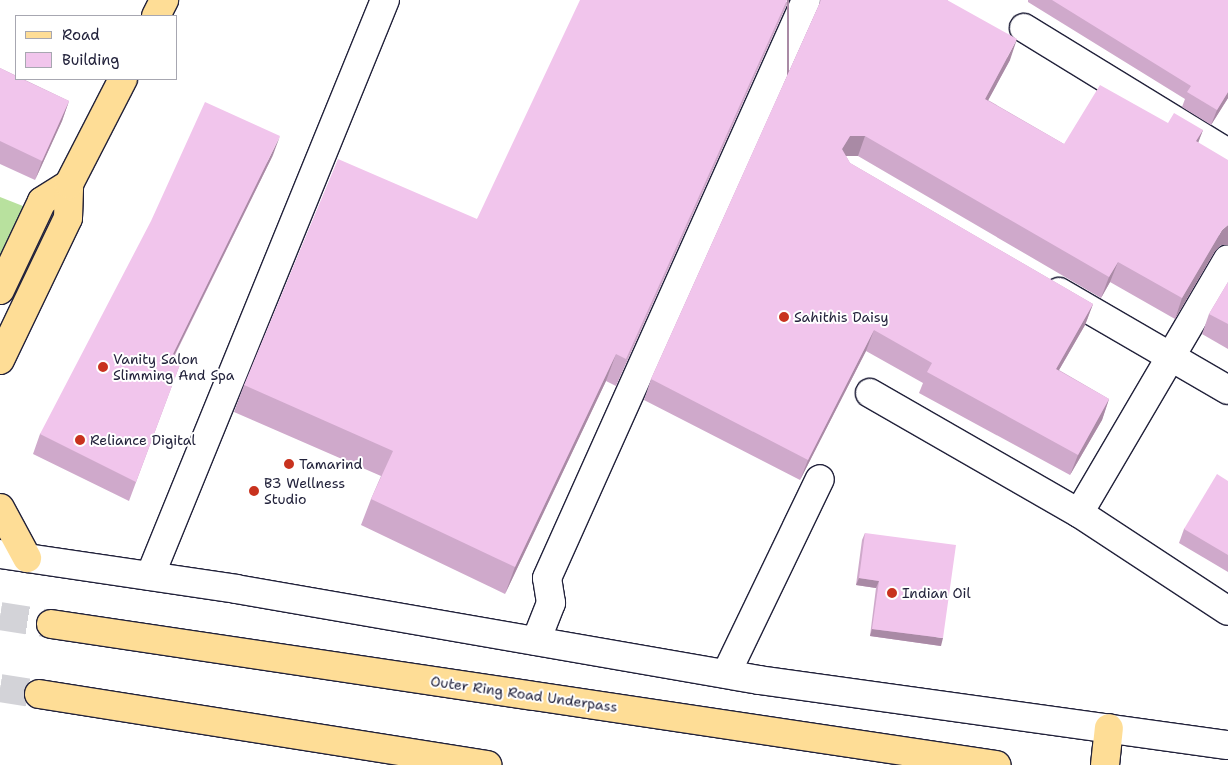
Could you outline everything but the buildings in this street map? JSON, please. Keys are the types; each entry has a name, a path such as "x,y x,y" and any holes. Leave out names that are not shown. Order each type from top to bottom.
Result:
{"main road":[{"path":"156,15 164,0"},
{"path":"0,360 68,218 69,184 122,80"},
{"path":"0,290 42,201 69,184"},
{"path":"0,508 27,558"},
{"name":"Outer Ring Road Underpass","path":"51,624 997,765"},
{"path":"39,694 487,765"},
{"path":"1105,765 1109,728"}],"street":[{"path":"150,576 385,0"},
{"path":"536,641 551,603 547,578 806,0"},
{"path":"1024,28 1228,154"},
{"path":"1079,514 1228,259"},
{"path":"1036,278 1228,390"},
{"path":"870,393 1079,514 1228,611"},
{"path":"726,674 820,479"},
{"path":"0,554 150,576 726,674 1228,745"}],"green space":[{"path":"0,197 28,208 0,268"}],"tunnel":[{"path":"0,616 51,624"},
{"path":"0,688 39,694"}],"place":[{"name":"Sahithis Daisy","path":"784,317"},
{"name":"Vanity Salon Slimming And Spa","path":"103,367"},
{"name":"Reliance Digital","path":"80,440"},
{"name":"Tamarind","path":"289,464"},
{"name":"B3 Wellness Studio","path":"254,491"},
{"name":"Indian Oil","path":"892,593"}]}
